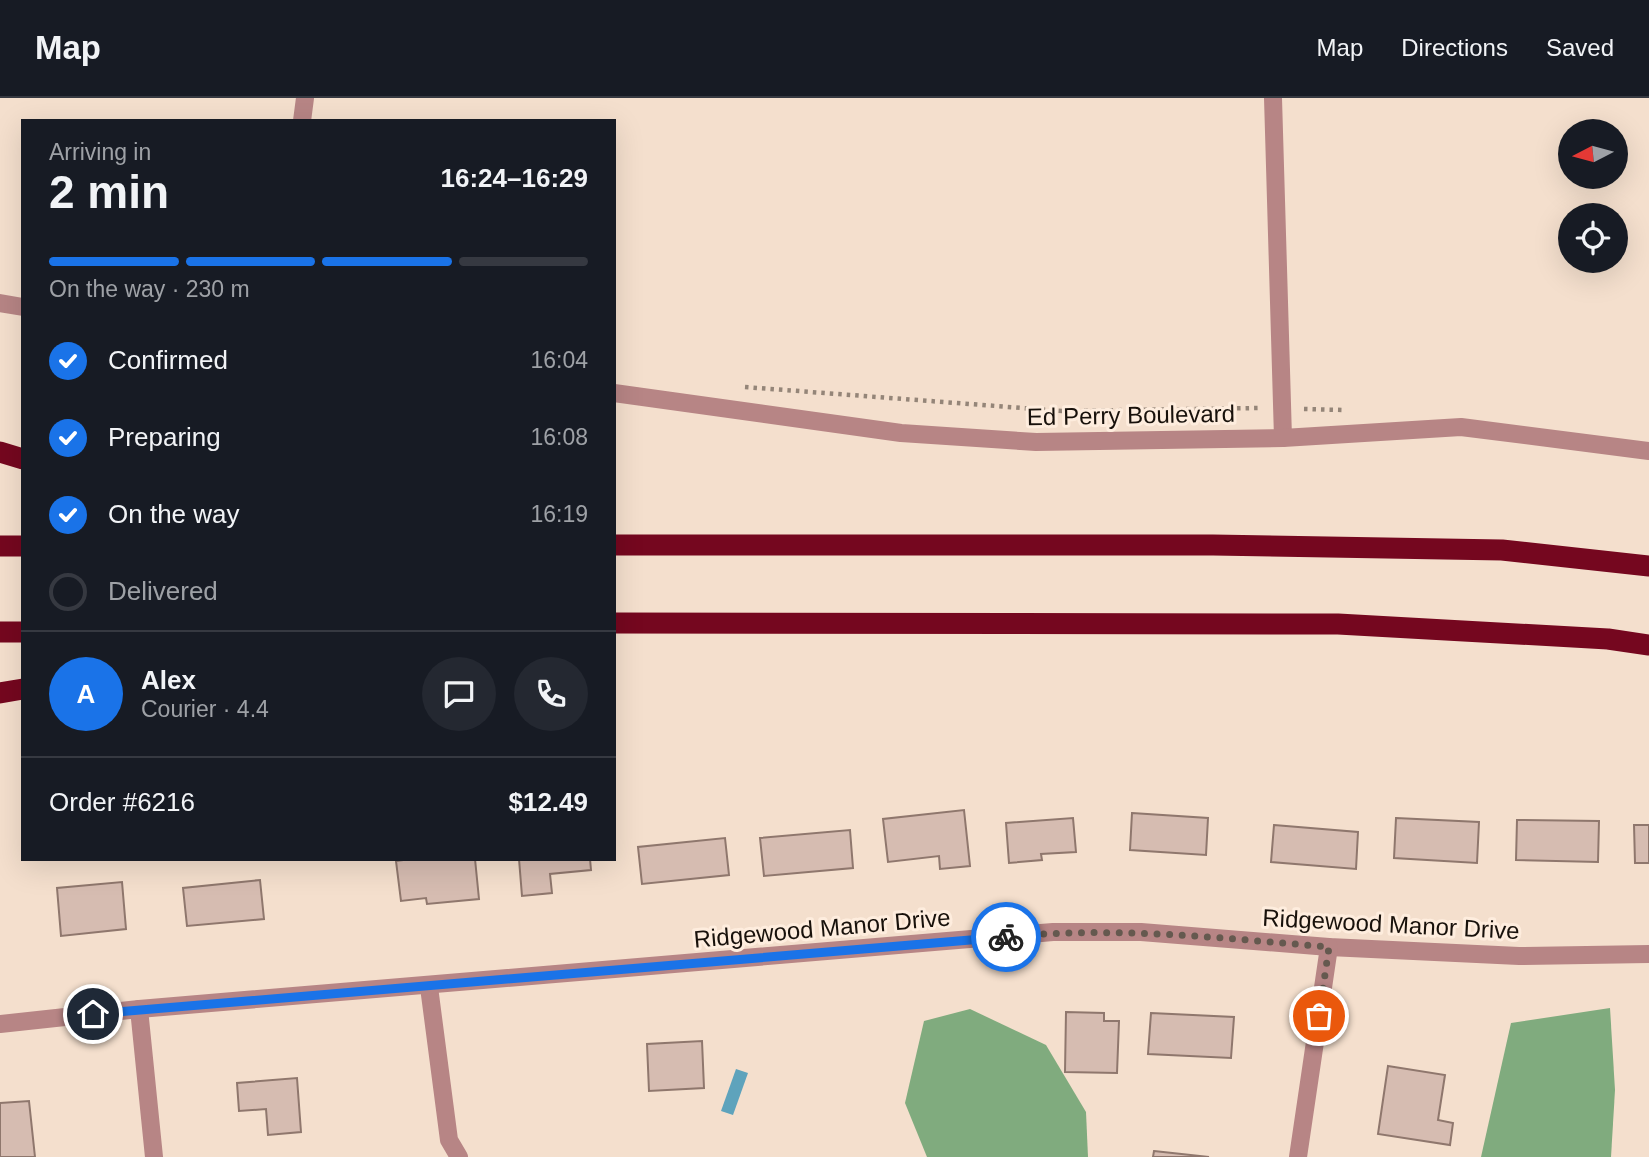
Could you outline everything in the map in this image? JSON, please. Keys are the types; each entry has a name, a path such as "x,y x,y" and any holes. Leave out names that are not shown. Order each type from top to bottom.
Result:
{"highway":[{"path":"0,452 21,458"},
{"path":"616,545 1199,544 1488,549 1649,566"},
{"path":"0,546 21,546"},
{"path":"616,623 1338,624 1608,639 1649,645"},
{"path":"0,632 21,632"},
{"path":"0,693 21,689"}],"street":[{"path":"302,119 305,98"},
{"path":"1273,98 1280,408 1283,438"},
{"path":"0,303 21,307"},
{"name":"Ed Perry Boulevard","path":"616,393 901,433 1036,442 1283,438 1461,427 1649,451"},
{"name":"Ridgewood Manor Drive","path":"0,1024 139,1009 429,987 1054,932 1141,932 1329,947 1519,956 1649,954"},
{"path":"1298,1157 1329,947"},
{"path":"429,987 449,1140 459,1157"},
{"path":"139,1009 154,1157"}],"path":[{"path":"738,386 1062,411 1280,408 1349,410"}],"green space":[{"path":"1610,1008 1615,1090 1611,1157 1481,1157 1511,1023"},
{"path":"970,1009 1046,1045 1086,1112 1088,1157 927,1157 905,1103 924,1021"}],"water":[{"path":"736,1069 748,1073 733,1115 721,1111"}],"building":[{"path":"964,810 970,866 940,869 939,856 888,862 883,819"},
{"path":"1132,813 1208,818 1206,855 1130,850"},
{"path":"1073,818 1076,852 1041,854 1042,860 1009,863 1006,823"},
{"path":"1396,818 1479,822 1477,863 1394,858"},
{"path":"1517,820 1599,821 1598,862 1516,860"},
{"path":"1274,825 1358,832 1356,869 1271,862"},
{"path":"1634,825 1649,825 1649,863 1635,863"},
{"path":"850,830 853,868 764,876 760,838"},
{"path":"725,838 729,875 642,884 638,847"},
{"path":"396,861 475,861 479,899 427,904 426,898 401,901"},
{"path":"519,861 590,861 591,870 550,874 552,893 522,896"},
{"path":"260,880 264,919 187,926 183,888"},
{"path":"122,882 126,929 61,936 57,888"},
{"path":"1066,1012 1104,1013 1104,1021 1119,1021 1117,1073 1065,1072"},
{"path":"1151,1013 1234,1017 1231,1058 1148,1054"},
{"path":"702,1041 704,1088 649,1091 647,1044"},
{"path":"1388,1066 1445,1075 1438,1120 1453,1123 1450,1145 1378,1134"},
{"path":"297,1078 301,1132 268,1135 266,1109 239,1111 237,1083"},
{"path":"29,1101 35,1157 0,1157 0,1103"},
{"path":"1154,1151 1209,1157 1153,1157"}],"way so far":[{"path":"1006,937 1054,932 1141,932 1329,947 1319,1016"}],"route":[{"path":"93,1014 1006,937"}]}
